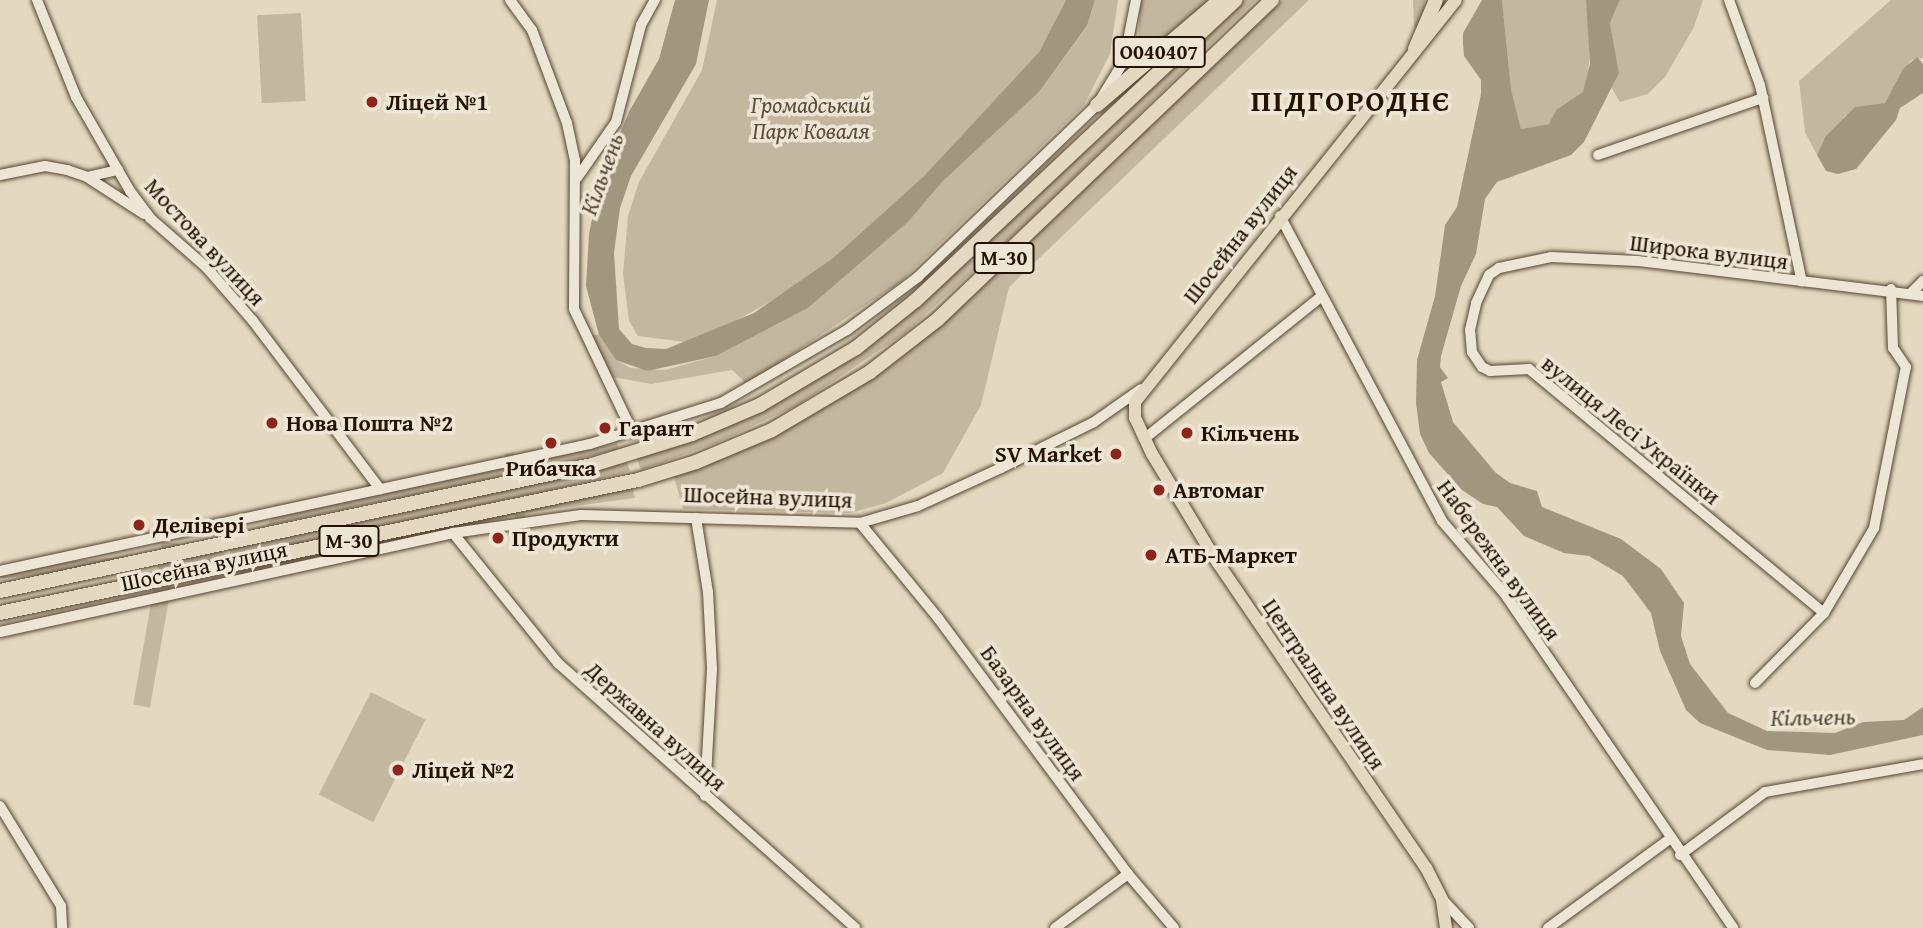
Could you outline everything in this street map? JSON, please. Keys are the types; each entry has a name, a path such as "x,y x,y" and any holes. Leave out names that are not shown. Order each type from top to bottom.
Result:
{"highway":[{"name":"О040407","path":"1097,105 1220,0"},
{"name":"М-30","path":"0,592 592,465 680,438 760,405 856,348 916,300 1235,0"},
{"name":"М-30","path":"0,613 628,482 696,462 772,430 870,372 938,319 1272,0"},
{"path":"1415,49 1436,0"}],"main road":[{"name":"Шосейна вулиця","path":"1142,388 1456,0"},
{"name":"Центральна вулиця","path":"1142,388 1135,418 1144,439 1279,658 1426,868 1442,899 1446,928"}],"street":[{"name":"Мостова вулиця","path":"37,0 76,97 118,170 150,218 206,267 253,321 380,489"},
{"path":"510,0 531,30 568,123 577,178 574,309 633,433"},
{"path":"577,178 616,122 641,25 655,0"},
{"name":"Шосейна вулиця","path":"0,571 633,433 720,403 847,330 918,277 1097,105 1124,61 1136,0"},
{"path":"1729,0 1763,98 1802,282"},
{"path":"1598,155 1763,98"},
{"path":"0,175 45,166 87,177 150,218"},
{"path":"87,177 118,170"},
{"name":"Набережна вулиця","path":"1280,216 1442,521 1504,593 1680,855 1733,928"},
{"name":"Широка вулиця","path":"1489,275 1510,263 1551,257 1637,261 1802,282 1891,289 1923,296"},
{"name":"вулиця Лесі Українки","path":"1489,275 1471,330 1472,352 1482,367 1490,371 1528,369 1824,613"},
{"path":"1912,292 1923,281"},
{"path":"1755,683 1824,613 1874,528 1888,444 1904,385 1906,367 1893,348 1891,289"},
{"path":"1144,439 1322,296"},
{"name":"Шосейна вулиця","path":"0,632 453,533 610,513 860,523 918,506 1001,468 1094,422 1142,388"},
{"path":"696,518 708,592 712,669 705,796"},
{"name":"Базарна вулиця","path":"860,523 938,618 1128,874 1174,928"},
{"name":"Державна вулиця","path":"453,533 558,663 855,928"},
{"path":"1680,855 1765,792 1923,764"},
{"path":"0,806 61,906 62,928"},
{"path":"1548,928 1671,838"},
{"path":"1055,928 1128,874"},
{"path":"1442,899 1469,928"}],"green space":[{"name":"Громадський Парк Коваля","path":"717,0 1066,0 1039,52 924,176 833,258 791,290 725,327 685,342 638,336 629,321 623,274 628,216 639,182 702,70"},
{"path":"1095,0 1118,0 1110,54 1084,105 899,283 747,384 732,370 651,384 613,377 588,335 599,335 616,360 631,368 665,370 716,356 808,308 908,222 942,182 1039,92 1087,27"},
{"path":"1141,0 1211,0 1124,75 1138,38"},
{"path":"1243,0 1256,0 1028,222 905,333 798,405 716,443 641,470 637,458 683,443 837,365"},
{"path":"1283,0 1309,0 1009,287 981,405 943,473 886,503 850,513 683,509 674,477 773,436 857,388 910,350"},
{"path":"1413,0 1425,0 1421,26 1414,27"},
{"path":"1502,0 1586,0 1591,32 1588,78 1583,93 1557,110 1549,124 1521,129 1511,89"},
{"path":"1620,0 1703,0 1694,27 1665,77 1648,94 1620,102 1610,85 1619,73 1610,23"},
{"path":"1891,0 1923,0 1923,58 1911,60 1885,103 1845,116 1840,126 1825,137 1817,155 1805,132 1799,81"},
{"path":"301,13 306,101 262,103 257,15"},
{"path":"617,443 619,449 539,468 265,526 273,518"},
{"path":"626,461 630,471 588,482 231,558 229,547"},
{"path":"632,487 635,498 524,513 240,574 237,567"},
{"path":"162,541 179,544 150,707 133,704"},
{"path":"223,548 224,559 0,579 0,568"},
{"path":"371,692 425,720 373,822 319,794"}],"shaded area":[{"path":"675,0 709,0 696,64 631,176 620,208 614,253 619,329 632,344 646,348 666,349 754,313 833,258 924,176 1039,52 1066,0 1095,0 1087,26 1039,92 942,182 908,222 808,308 716,356 647,371 616,360 599,335 586,286 589,234 600,179 630,110 659,59"},
{"path":"1482,0 1502,0 1511,89 1521,129 1549,124 1556,110 1583,92 1590,64 1586,0 1620,0 1610,23 1619,73 1584,142 1571,155 1497,182 1485,199 1476,254 1461,286 1441,356 1440,367 1448,378 1441,382 1453,422 1496,473 1510,483 1537,491 1542,507 1621,539 1661,569 1684,603 1681,636 1690,664 1728,713 1767,731 1835,733 1863,722 1904,720 1923,707 1923,735 1830,755 1767,750 1700,723 1686,710 1660,651 1651,613 1623,576 1589,556 1564,553 1524,536 1497,507 1483,504 1462,490 1429,453 1420,434 1416,403 1417,360 1435,296 1445,225 1457,207 1481,94 1481,80 1464,56 1463,33"},
{"path":"1917,57 1923,64 1923,93 1900,108 1896,120 1856,169 1838,174 1826,171 1817,155 1825,137 1855,107 1885,103 1903,69"}],"tunnel":[{"path":"509,453 524,537"}],"place":[{"name":"Ліцей №1","path":"372,102"},
{"name":"Нова Пошта №2","path":"272,423"},
{"name":"Гарант","path":"605,428"},
{"name":"Кільчень","path":"1187,433"},
{"name":"Рибачка","path":"551,443"},
{"name":"SV Market","path":"1116,454"},
{"name":"Автомаг","path":"1159,490"},
{"name":"Делівері","path":"139,525"},
{"name":"Продукти","path":"498,538"},
{"name":"АТБ-Маркет","path":"1151,555"},
{"name":"Ліцей №2","path":"398,770"}],"district":[{"name":"ПІДГОРОДНЄ","path":"1351,100"}]}
